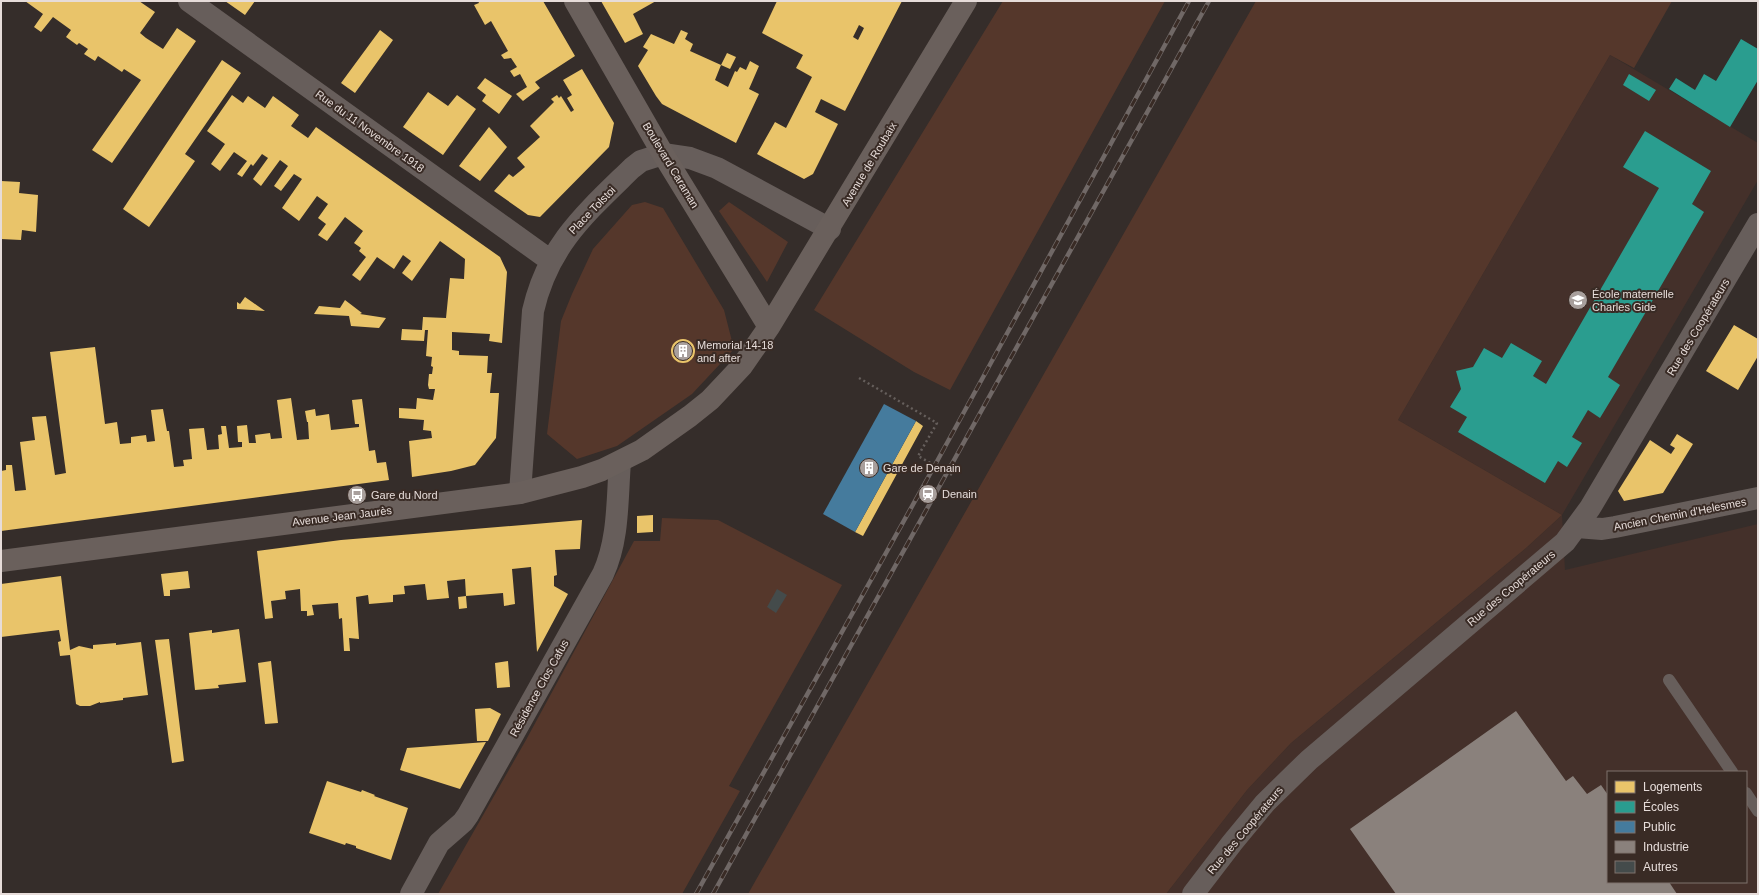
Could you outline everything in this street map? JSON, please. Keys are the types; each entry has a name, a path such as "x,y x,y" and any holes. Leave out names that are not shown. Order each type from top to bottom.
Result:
{"street":[{"name":"Rue du 11 Novembre 1918","path":"189,1 551,261"},
{"name":"Boulevard Caraman","path":"575,1 663,154 770,327"},
{"name":"Avenue de Roubaix","path":"770,327 966,1"},
{"name":"Place Tolstoi","path":"520,493 533,311 537,295 551,261 563,241 582,218 632,168 641,161 663,154 690,158 717,168 830,229"},
{"name":"Rue des Coopérateurs","path":"1193,894 1265,803 1289,779 1328,743 1553,554 1577,527 1590,508 1758,224"},
{"name":"Avenue Jean Jaurès","path":"1,561 520,493 582,478 620,462 642,450 670,432 710,400 742,366 770,327"},
{"name":"Résidence Clos Cafus","path":"411,894 439,843 463,822 468,815 609,562 615,538 620,462"},
{"name":"Ancien Chemin d'Helesmes","path":"1577,527 1602,529 1615,528 1758,498"}],"lane":[{"path":"1669,680 1731,771"},
{"path":"1747,794 1758,810"}],"path":[{"path":"859,378 937,423 918,456 954,476"}],"shaded area":[{"path":"1003,1 1165,1 950,390 914,372 814,310"},
{"path":"1256,1 1672,1 1634,68 1610,55 1398,420 1562,515 1526,548 1291,743 1247,790 1166,894 748,894"},
{"name":"École maternelle Charles Gide","path":"1610,55 1758,143 1758,180 1562,515 1398,420"},
{"path":"645,202 663,208 724,310 734,349 692,394 617,446 577,459 547,434 561,321 593,249 632,205"},
{"path":"729,202 788,242 767,282 719,211"},
{"path":"1562,515 1565,570 1758,524 1758,894 1166,894 1247,790 1291,743 1526,548"},
{"path":"662,518 718,520 842,585 729,786 740,791 682,894 438,894 526,740 634,541 660,541"}],"building: Logements":[{"path":"25,1 139,1 155,12 140,33 146,38 163,49 177,28 196,41 112,163 92,150 141,80 124,69 122,72 98,56 95,61 84,54 88,49 79,43 77,45 66,37 71,30 53,17 41,32 34,27 43,14"},
{"path":"225,1 255,1 245,15"},
{"path":"478,1 543,1 575,56 535,82 540,88 523,101 516,94 527,87 520,74 514,77 510,71 517,67 511,58 504,59 501,55 508,51 491,21 485,25 474,5 479,3"},
{"path":"601,1 656,1 633,14 643,34 625,43"},
{"path":"777,1 902,1 845,111 821,99 815,112 838,124 813,174 804,179 757,154 775,122 786,128 812,77 796,68 803,55 762,33","holes":["859,25 864,28 858,40 853,37"]},
{"path":"380,30 393,40 355,93 341,83"},
{"path":"681,30 688,33 685,39 693,44 690,51 721,65 715,80 728,87 735,71 737,72 740,67 746,70 750,61 759,66 749,89 759,94 736,143 662,104 638,66 648,50 643,47 651,34 674,44"},
{"path":"727,53 736,57 730,69 721,65"},
{"path":"222,60 241,73 185,154 195,161 149,227 123,209"},
{"path":"582,69 614,123 609,147 540,217 528,215 494,191 509,174 513,177 525,167 517,158 540,137 530,126 554,102 551,99 557,95 559,98 561,96 571,112 574,110 567,98 572,95 563,80"},
{"path":"485,78 512,96 499,114 482,101 486,95 477,88"},
{"path":"428,92 448,106 457,95 476,109 443,155 403,127"},
{"path":"232,95 243,103 248,96 265,108 273,96 299,115 291,126 308,138 316,127 500,257 507,272 502,343 489,341 490,334 452,332 452,350 459,351 459,355 488,356 487,373 492,373 490,393 499,393 496,438 475,465 451,471 412,477 409,441 432,438 431,431 423,430 424,420 399,418 399,408 416,409 417,398 433,400 435,389 429,389 428,385 429,374 432,374 433,367 431,366 432,357 426,356 428,330 425,330 424,341 401,340 402,329 422,330 423,317 446,318 450,278 464,279 465,259 440,241 412,281 402,273 411,261 403,255 394,269 377,257 360,281 352,275 366,257 359,251 361,248 354,243 363,231 345,217 327,241 318,235 326,224 318,218 328,204 317,196 299,221 282,208 302,179 294,174 281,191 274,186 288,166 280,160 261,186 253,179 268,158 262,154 253,166 251,164 242,177 237,174 247,161 234,152 220,171 211,164 225,144 207,131"},
{"path":"489,127 507,147 480,181 459,166"},
{"path":"1,181 20,182 19,193 38,195 36,232 22,230 21,240 1,239"},
{"path":"245,297 265,311 237,309 237,302 240,304"},
{"path":"345,300 362,313 360,314 386,318 379,328 351,326 349,316 314,314 319,306 340,308"},
{"path":"1734,325 1758,339 1758,356 1738,390 1706,371"},
{"name":"Memorial 14-18 and after","path":"683,339 692,342 695,351 692,360 683,363 674,360 671,351 674,342"},
{"path":"95,347 105,424 117,422 120,444 131,443 131,437 146,435 147,442 155,441 151,410 163,409 167,431 169,431 174,467 184,466 183,460 192,459 189,429 204,428 207,450 219,449 218,435 222,434 221,426 226,426 229,448 242,447 242,442 238,442 237,426 247,425 249,443 256,443 255,435 270,433 271,439 282,438 277,400 291,398 297,440 309,439 308,422 305,411 315,409 316,416 329,414 331,430 359,427 359,424 355,424 352,400 362,399 369,451 375,450 377,463 386,462 389,480 1,531 1,471 6,470 6,465 12,465 15,491 26,490 20,442 35,440 32,417 46,416 55,475 66,473 50,352"},
{"path":"916,421 923,426 863,536 855,532"},
{"path":"1677,434 1693,444 1663,493 1624,501 1618,491 1650,440 1671,454 1675,448 1670,445"},
{"path":"653,515 653,532 637,533 637,516"},
{"path":"582,520 580,549 555,550 557,575 554,576 554,586 568,594 537,652 531,567 512,569 515,604 504,606 503,593 466,596 465,579 447,581 449,598 427,600 425,584 404,586 405,594 393,595 393,602 369,604 368,595 356,597 359,639 349,638 350,651 344,651 342,618 339,619 338,603 312,605 314,615 307,616 307,611 301,611 300,589 285,591 286,599 271,601 273,618 265,619 257,551 341,540"},
{"path":"188,571 190,588 170,590 170,596 164,596 161,574"},
{"path":"61,576 70,650 79,646 93,649 93,645 116,643 116,645 141,642 148,695 123,698 123,700 100,702 90,706 80,706 76,704 70,655 60,656 58,642 61,641 59,630 1,637 1,584"},
{"path":"466,596 467,608 459,609 458,597"},
{"path":"239,629 246,682 218,685 219,688 195,690 189,633 212,630 212,633"},
{"path":"169,639 184,761 172,763 155,640"},
{"path":"271,661 278,723 265,724 258,663"},
{"path":"508,661 510,687 497,688 495,663"},
{"path":"490,708 501,714 488,741 477,741 475,709"},
{"path":"486,742 460,789 400,770 407,748"},
{"path":"327,781 361,792 362,790 375,795 374,796 408,808 391,860 356,848 356,846 346,843 345,845 309,833"}],"building: Écoles":[{"path":"1741,39 1758,49 1758,80 1730,127 1669,89 1676,78 1695,90 1704,74 1716,81"},
{"path":"1629,74 1656,90 1649,101 1623,85"},
{"path":"1645,131 1711,171 1692,204 1704,212 1608,377 1620,385 1600,418 1588,410 1572,437 1582,443 1567,467 1558,461 1545,483 1458,432 1467,417 1450,407 1461,389 1456,371 1473,367 1484,348 1502,358 1511,343 1542,361 1533,376 1546,384 1659,188 1623,167"}],"building: Public":[{"name":"Gare de Denain","path":"884,404 916,421 855,532 823,514"}],"building: Industrie":[{"path":"1516,711 1566,781 1573,776 1587,794 1601,785 1607,794 1607,883 1670,883 1677,894 1396,894 1350,829"}],"building: Autres":[{"path":"777,589 787,595 776,613 767,607"}],"railway":[{"path":"696,894 935,465 1189,1"},
{"path":"713,894 1209,1"}],"place":[{"name":"École maternelle Charles Gide","path":"1578,300"},
{"name":"Memorial 14-18 and after","path":"683,351"},
{"name":"Gare de Denain","path":"869,468"},
{"name":"Denain","path":"928,494"},
{"name":"Gare du Nord","path":"357,495"}]}
